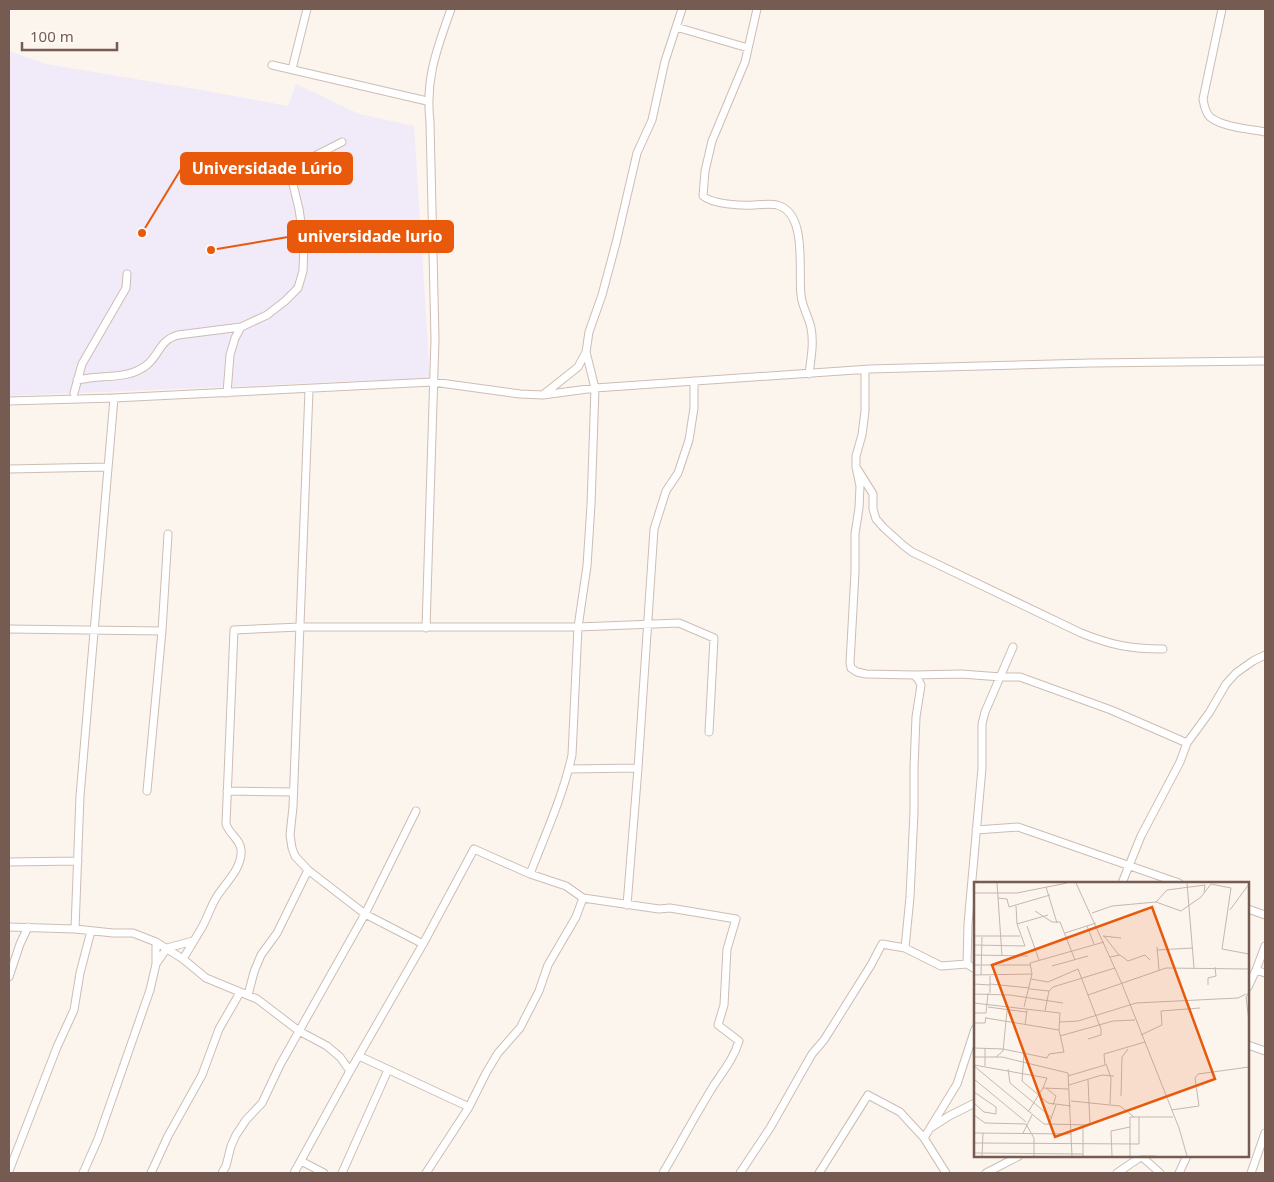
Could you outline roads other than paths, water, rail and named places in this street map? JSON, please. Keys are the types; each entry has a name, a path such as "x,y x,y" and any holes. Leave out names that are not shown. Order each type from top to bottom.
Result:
{"street":[{"path":"292,69 307,9"},
{"path":"426,628 435,339 428,101 434,57 451,9"},
{"path":"544,395 578,367 586,352 589,332 602,295 637,154 652,120 665,61 682,9"},
{"path":"757,9 745,62 712,141 705,171 703,196 708,201 740,205 778,205 793,218 797,228 799,244 801,298 811,326 813,345 809,374"},
{"path":"1222,9 1203,98 1204,108 1210,117 1221,123 1265,132"},
{"path":"676,28 748,48"},
{"path":"272,66 428,101"},
{"path":"77,380 119,376 135,372 150,361 168,338 241,327 267,316 285,301 298,288 303,271 304,243 292,180 299,164 342,142"},
{"path":"74,393 82,364 126,288 128,274"},
{"path":"227,393 230,355 235,338 241,327"},
{"path":"530,874 569,769 572,755 578,627 588,549 595,388 586,352"},
{"path":"9,400 309,390 433,382 520,394 544,395 595,388 865,370 1090,362 1265,360"},
{"path":"865,370 865,411 856,456 860,486 855,534 855,572 850,639 851,668 866,674 1020,676 1111,710 1187,743"},
{"path":"627,905 654,529 666,491 678,473 689,440 694,408 694,382"},
{"path":"309,390 290,835 292,848 295,856 308,870 365,914 423,944"},
{"path":"75,929 80,796 114,398"},
{"path":"9,469 108,467"},
{"path":"856,467 873,494 873,508 876,518 884,528 912,552 1080,634 1136,649 1163,649"},
{"path":"147,791 162,631 168,534"},
{"path":"183,959 202,928 217,895 235,869 242,850 239,842 228,831 226,824 234,630 578,627 679,623 714,638 708,732"},
{"path":"9,629 162,631"},
{"path":"967,964 968,924 982,768 982,724 985,712 1013,647"},
{"path":"1122,882 1141,836 1180,762 1187,743 1209,713 1226,684 1242,669 1265,655"},
{"path":"905,948 913,830 916,717 921,685 914,675"},
{"path":"569,769 638,768"},
{"path":"227,791 293,792"},
{"path":"222,1173 236,1135 246,1120 262,1103 280,1065 365,914 416,811"},
{"path":"976,830 1018,827 1176,882"},
{"path":"294,1173 423,944 474,849 530,874 566,886 583,898 658,909 670,908 736,919 727,949 724,1005 718,1025 739,1041 731,1062 715,1083 663,1173"},
{"path":"9,862 78,861"},
{"path":"248,995 261,955 276,933 308,870"},
{"path":"426,1173 469,1107 498,1053 520,1028 539,991 548,965 576,918 583,898"},
{"path":"1249,909 1265,915"},
{"path":"9,927 133,933 156,942 183,959 206,978 257,999 299,1031 327,1046 340,1057 350,1071"},
{"path":"9,977 28,927"},
{"path":"9,1171 60,1040 74,1010 80,973 91,930"},
{"path":"156,964 167,948 193,941"},
{"path":"84,1173 150,990 156,964 156,942"},
{"path":"740,1173 770,1128 812,1054 824,1040 882,944 905,948 941,966 967,964 974,968"},
{"path":"1249,985 1265,946"},
{"path":"1256,970 1265,973"},
{"path":"151,1173 168,1136 202,1074 219,1029 238,996 238,991"},
{"path":"924,1138 957,1084 974,1032"},
{"path":"1249,1045 1265,1051"},
{"path":"359,1056 469,1107"},
{"path":"342,1173 388,1070"},
{"path":"820,1173 868,1095 900,1112 924,1138 946,1173"},
{"path":"930,1128 948,1116 974,1103"},
{"path":"1251,1173 1265,1133"},
{"path":"986,1173 1017,1157"},
{"path":"1117,1173 1141,1157"},
{"path":"1143,1157 1160,1173"},
{"path":"1179,1173 1186,1157"},
{"path":"301,1161 324,1173"}],"place":[{"name":"Universidade Lúrio","path":"142,233"},
{"name":"universidade lurio","path":"211,250"}]}
